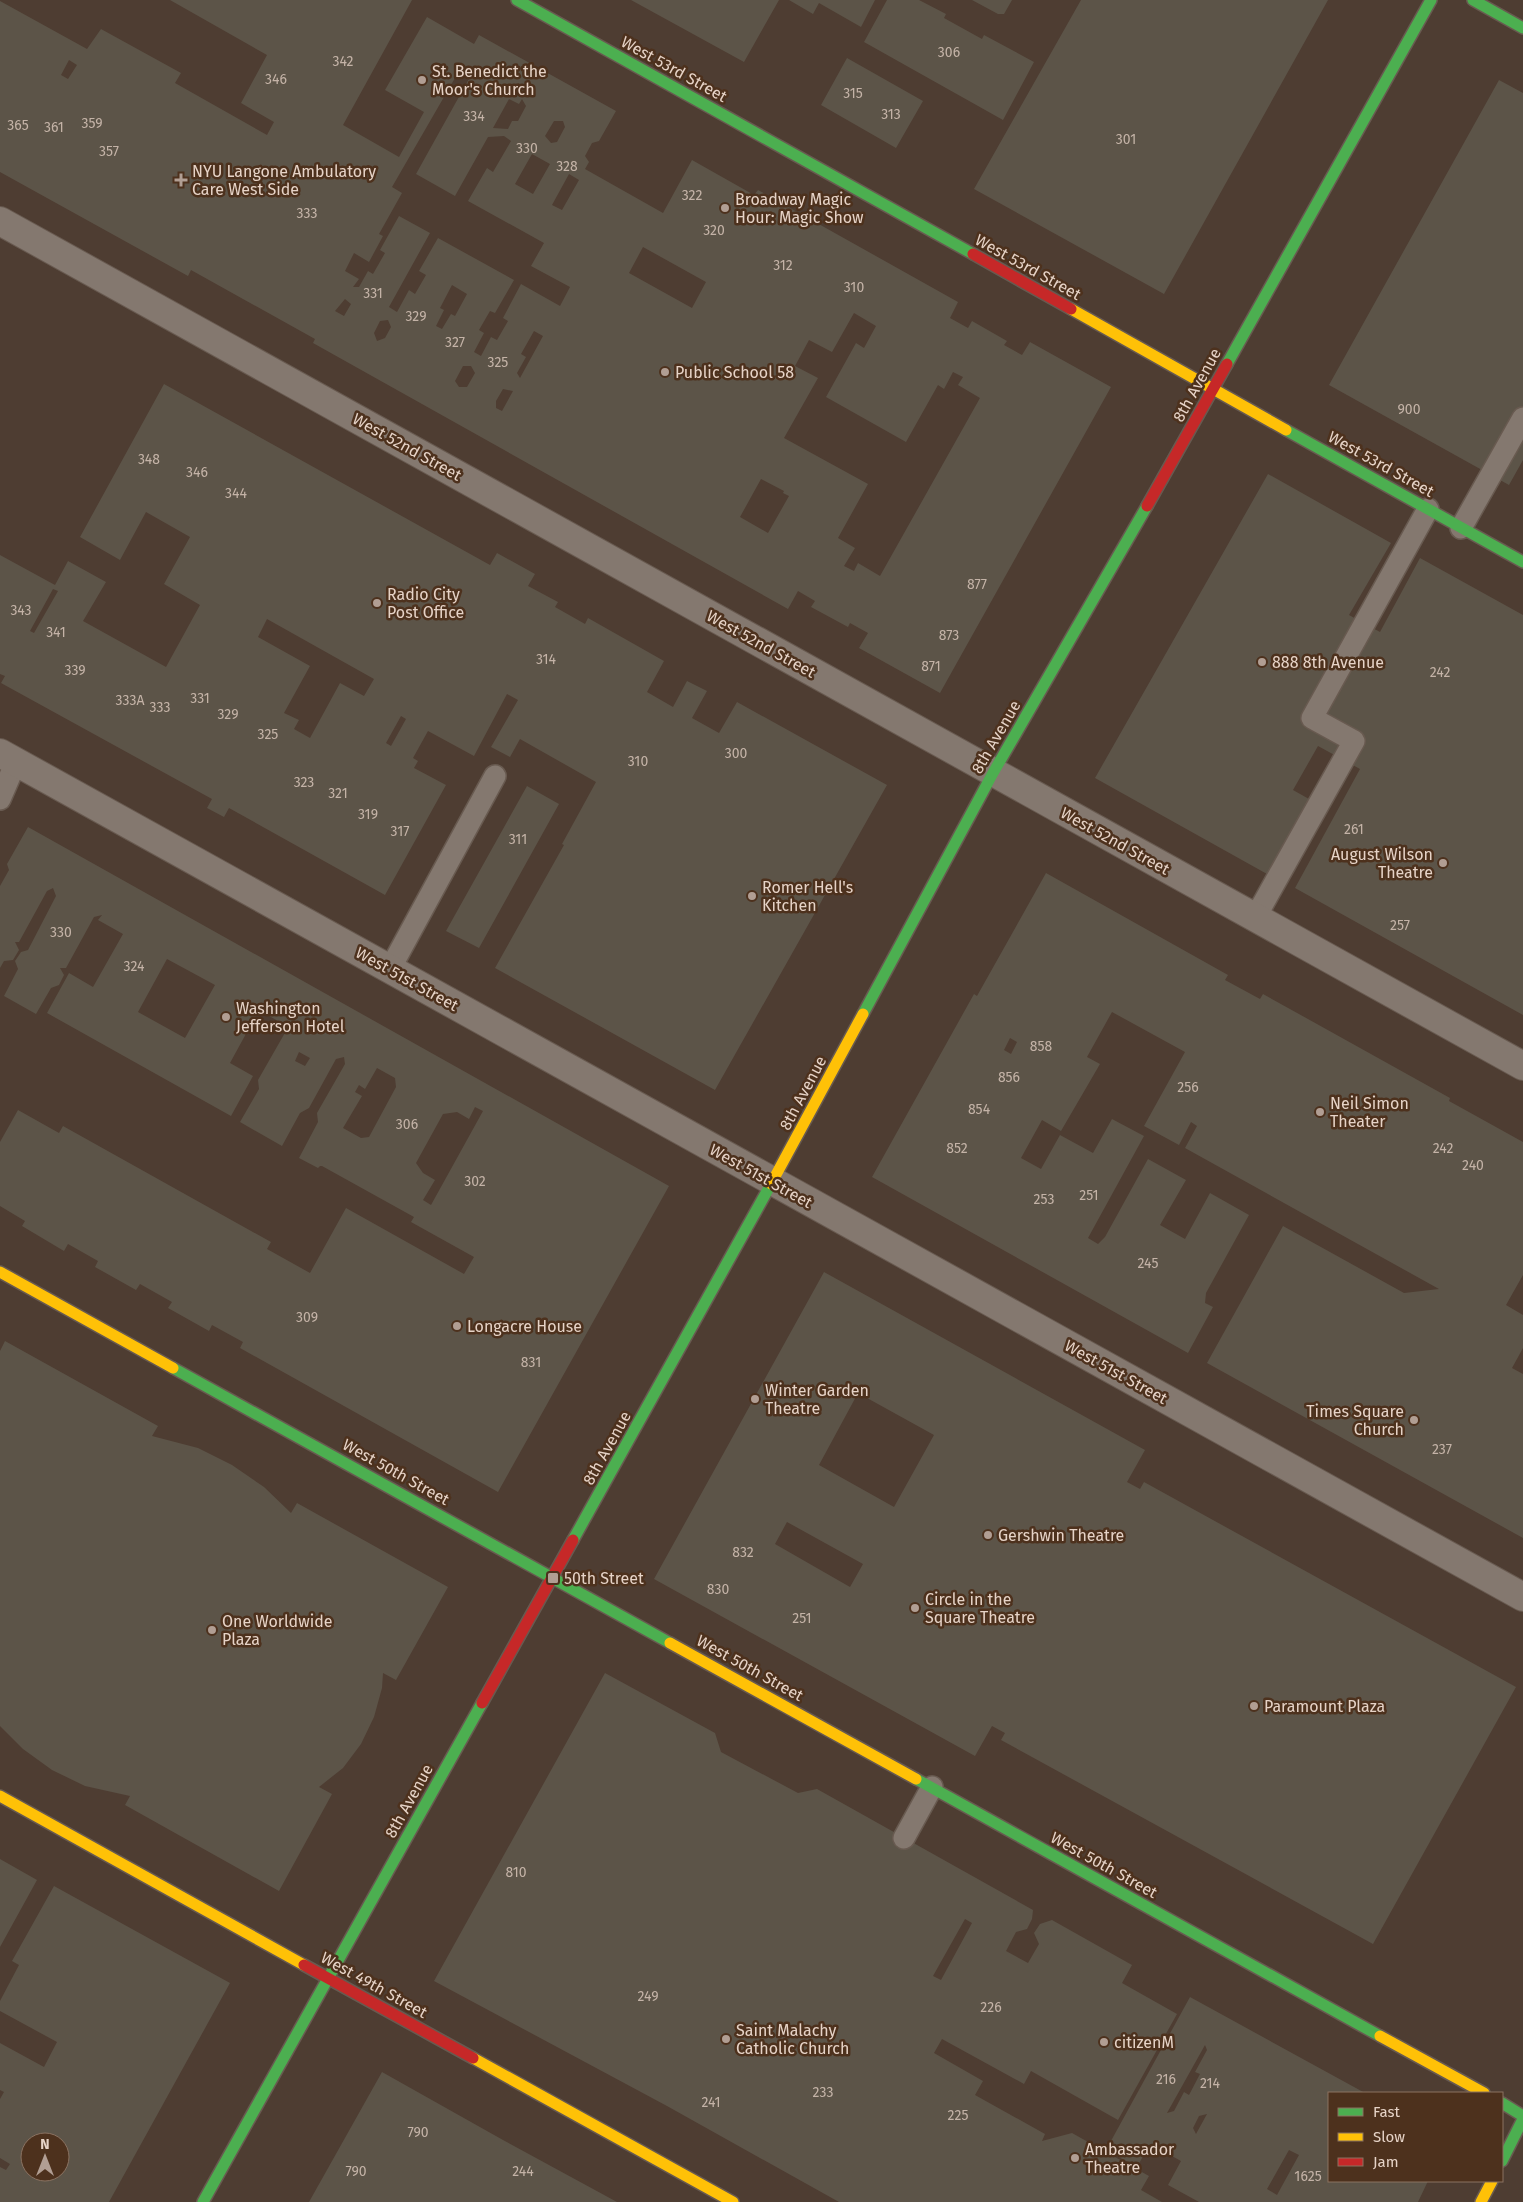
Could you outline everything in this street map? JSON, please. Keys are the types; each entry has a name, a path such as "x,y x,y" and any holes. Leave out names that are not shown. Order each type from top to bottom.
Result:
{"main road":[{"name":"West 53rd Street","path":"517,0 1523,562"},
{"name":"8th Avenue","path":"204,2202 328,1977 554,1578 773,1182 993,773 1213,389 1431,0"},
{"path":"1473,0 1523,28"},
{"name":"West 50th Street","path":"0,1272 1482,2092"},
{"name":"West 49th Street","path":"0,1796 733,2202"},
{"path":"1503,2104 1523,2117 1503,2159"},
{"path":"1481,2202 1491,2182"}],"street":[{"name":"West 52nd Street","path":"0,221 1523,1066"},
{"name":"West 51st Street","path":"8,758 1523,1597"}],"lane":[{"path":"1462,528 1523,418"},
{"path":"1255,918 1354,741 1312,718 1428,508"},
{"path":"0,799 8,758"},
{"path":"390,970 495,776"},
{"path":"904,1838 932,1787"}],"building":[{"path":"170,0 412,0 343,125 399,157 424,112 385,90 427,17 474,44 479,35 616,111 599,141 592,143 585,156 589,162 585,169 663,213 692,160 754,195 758,190 958,302 950,318 968,328 972,321 1007,341 1004,345 1022,355 1030,342 1111,387 940,693 859,648 868,633 850,623 848,627 811,607 815,601 798,591 788,609 313,343 315,339 191,270 188,276 0,172 0,1 87,49 101,29 181,73 175,83 267,135 274,122 241,103 267,55","holes":["69,60 77,65 68,79 61,75","459,71 470,77 416,174 455,196 488,137 504,136 511,141 493,172 487,168 468,201 544,243 531,266 570,287 560,306 521,284 503,318 508,321 497,340 491,337 481,356 474,352 484,333 479,330 490,311 495,313 514,280 438,238 419,271 426,275 415,294 409,290 397,312 389,307 430,233 399,216 380,250 385,253 373,274 368,271 359,287 353,287 359,279 345,271 354,253 369,262 383,236 379,234 402,193 392,187","509,99 519,104 522,99 526,106 518,121 512,121 508,129 493,128","554,121 563,121 565,127 557,142 551,143 545,136","532,154 550,164 533,194 515,184","569,174 579,180 562,210 552,205","643,247 706,282 692,308 629,273","452,285 467,294 455,316 451,314 442,329 436,326 444,310 440,308","345,299 351,304 344,316 335,311","854,313 876,326 864,348 856,343 826,397 906,442 938,385 944,389 953,372 963,377 958,385 980,398 880,576 858,563 854,571 844,566 855,548 838,538 868,484 784,438 818,378 795,366 809,340 832,352","388,320 391,327 385,338 377,341 374,333 380,321","534,331 543,336 520,378 517,373 526,357 521,354","463,366 471,366 475,373 467,387 459,387 455,381","503,389 513,391 502,411 496,408 496,401","761,479 784,491 783,493 789,496 768,533 740,517"]},
{"path":"631,0 779,0 744,62"},
{"path":"789,0 875,0 861,27 819,3 813,14"},
{"path":"887,0 919,0 946,14 944,18 982,39 984,35 1034,62 1003,120 864,42"},
{"path":"972,0 1012,0 1004,14 998,14"},
{"path":"1081,0 1328,0 1164,294 974,189"},
{"path":"847,58 923,101 896,148 821,105"},
{"path":"1499,80 1523,93 1523,460 1509,485 1329,385"},
{"path":"164,384 490,565 497,553 535,574 528,586 558,602 555,607 585,624 588,618 664,661 647,692 673,707 687,681 707,691 692,718 719,733 737,702 887,785 715,1090 495,968 564,845 562,844 596,782 520,739 510,757 491,747 518,700 507,694 474,756 428,731 413,758 418,761 414,768 446,785 385,895 229,808 224,817 207,808 212,799 1,683 5,676 0,674 0,555 55,585 68,561 106,582 83,621 166,667 200,605 164,584 190,537 146,512 120,560 80,537","holes":["53,589 58,591 34,633 30,631","267,619 374,679 364,696 340,683 310,738 294,729 299,720 284,713 310,666 258,637","401,716 406,719 391,746 386,743"]},
{"path":"1268,474 1391,543 1349,615 1380,632 1420,558 1523,615 1523,1015 1295,888 1360,769 1318,746 1293,790 1309,799 1267,874 1095,778"},
{"path":"527,786 559,804 479,948 446,931"},
{"path":"28,827 669,1186 498,1492 240,1348 243,1342 212,1325 209,1331 168,1308 172,1302 140,1284 136,1290 95,1267 98,1261 68,1244 64,1251 22,1226 25,1221 0,1206 0,1142 18,1110 59,1133 63,1126 271,1242 267,1249 310,1273 346,1208 464,1274 474,1257 411,1222 414,1217 322,1166 318,1168 299,1158 318,1122 317,1113 345,1064 344,1057 336,1059 309,1108 300,1113 282,1146 240,1122 259,1089 258,1080 286,1031 283,1024 259,1010 230,1063 253,1076 231,1116 47,1013 69,973 93,987 123,934 98,920 102,915 94,917 66,968 60,968 64,975 59,985 51,988 36,1014 4,996 18,969 15,961 21,952 28,950 56,896 53,888 47,891 19,942 15,942 19,950 13,960 4,961 0,968 0,886 9,870 7,864","holes":["167,959 215,985 185,1038 138,1012","299,1052 310,1058 305,1066 295,1061","377,1068 395,1078 396,1087 369,1137 361,1138 343,1128 362,1096 355,1092 359,1085 365,1089","475,1107 483,1111 431,1205 423,1200 435,1180 423,1173 416,1163 443,1114 457,1112 469,1119"]},
{"path":"1046,873 1228,975 1225,980 1260,999 1263,994 1450,1098 1449,1101 1523,1142 1523,1275 1506,1305 1523,1315 1523,1348 1512,1368 1523,1374 1523,1538 1207,1363 1283,1226 1404,1293 1439,1289 1185,1148 1197,1126 1191,1122 1179,1145 1144,1126 1185,1052 1112,1012 1087,1057 1100,1064 1061,1131 1042,1120 1021,1158 1041,1169 1060,1135 1093,1153 1112,1119 1144,1136 1088,1238 1098,1244 1105,1237 1148,1159 1186,1180 1160,1225 1185,1239 1210,1193 1249,1215 1206,1293 1205,1303 1213,1307 1188,1353 872,1177 974,994 977,996","holes":["1010,1038 1017,1042 1011,1054 1004,1050"]},
{"path":"824,1272 1145,1450 1127,1482 1140,1489 1144,1482 1516,1687 1373,1944 1001,1740 1005,1733 992,1726 975,1756 654,1579","holes":["858,1393 934,1435 894,1507 819,1465","787,1522 863,1564 850,1587 775,1544"]},
{"name":"One Worldwide Plaza","path":"5,1341 158,1426 152,1436 198,1448 232,1465 264,1487 291,1513 297,1503 448,1587 396,1680 383,1673 382,1688 374,1717 361,1744 343,1768 319,1787 332,1794 279,1891 125,1805 130,1796 85,1786 52,1770 23,1749 0,1726 0,1351"},
{"path":"605,1673 715,1733 721,1752 798,1793 817,1789 1033,1910 1032,1919 1027,1929 1016,1932 1006,1951 1028,1963 1039,1944 1034,1933 1040,1924 1052,1920 1132,1965 1122,1983 1177,2014 1118,2120 1031,2071 1024,2084 942,2039 934,2053 983,2081 975,2095 1045,2134 1042,2141 1072,2133 1149,2176 1141,2190 1162,2202 839,2202 667,2106 434,1981","holes":["965,1919 972,1923 941,1980 933,1976"]},
{"path":"0,1859 37,1880 0,1947"},
{"path":"54,1886 230,1983 109,2202 0,2202 0,2167 6,2170 10,2164 0,2158 0,2099 4,2092 0,2090 0,2043 44,2067 57,2042 0,2011 0,2001 19,1965 12,1961"},
{"path":"1190,1997 1363,2092 1328,2092 1328,2182 1428,2182 1418,2202 1199,2202 1168,2185 1181,2161 1150,2144 1137,2167 1106,2150","holes":["1205,2045 1207,2050 1195,2072 1200,2074 1189,2095 1184,2092 1174,2111 1167,2113","1207,2114 1196,2134 1193,2128 1199,2116","1289,2150 1299,2155 1277,2195 1267,2189"]},
{"path":"382,2072 503,2140 617,2202 309,2202"}],"traffic: fast":[{"path":"517,0 973,254"},
{"path":"1227,364 1431,0"},
{"path":"1473,0 1523,28"},
{"path":"1286,430 1523,562"},
{"path":"863,1014 993,773 1147,506"},
{"path":"573,1540 771,1184"},
{"path":"173,1368 670,1643"},
{"path":"203,2202 482,1703"},
{"path":"916,1779 1380,2036"},
{"path":"1503,2104 1523,2116"},
{"path":"1503,2159 1523,2119"}],"traffic: slow":[{"path":"1071,309 1286,430"},
{"path":"771,1184 863,1014"},
{"path":"0,1272 173,1368"},
{"path":"670,1643 916,1779"},
{"path":"0,1796 304,1965"},
{"path":"1380,2036 1482,2092"},
{"path":"473,2058 733,2202"},
{"path":"1481,2202 1491,2182"}],"traffic: jam":[{"path":"973,254 1071,309"},
{"path":"1147,506 1227,364"},
{"path":"482,1703 573,1540"},
{"path":"304,1965 473,2058"}],"place":[{"name":"St. Benedict the Moor's Church","path":"422,80"},
{"name":"NYU Langone Ambulatory Care West Side","path":"181,180"},
{"name":"Broadway Magic Hour: Magic Show","path":"725,208"},
{"name":"Public School 58","path":"665,372"},
{"name":"Radio City Post Office","path":"377,603"},
{"name":"888 8th Avenue","path":"1262,662"},
{"name":"August Wilson Theatre","path":"1443,863"},
{"name":"Romer Hell's Kitchen","path":"752,896"},
{"name":"Washington Jefferson Hotel","path":"226,1017"},
{"name":"Neil Simon Theater","path":"1320,1112"},
{"name":"Longacre House","path":"457,1326"},
{"name":"Winter Garden Theatre","path":"755,1399"},
{"name":"Times Square Church","path":"1414,1420"},
{"name":"Gershwin Theatre","path":"988,1535"},
{"name":"50th Street","path":"553,1578"},
{"name":"Circle in the Square Theatre","path":"915,1608"},
{"name":"One Worldwide Plaza","path":"212,1630"},
{"name":"Paramount Plaza","path":"1254,1706"},
{"name":"Saint Malachy Catholic Church","path":"726,2039"},
{"name":"citizenM","path":"1104,2042"},
{"name":"Ambassador Theatre","path":"1075,2158"}]}
